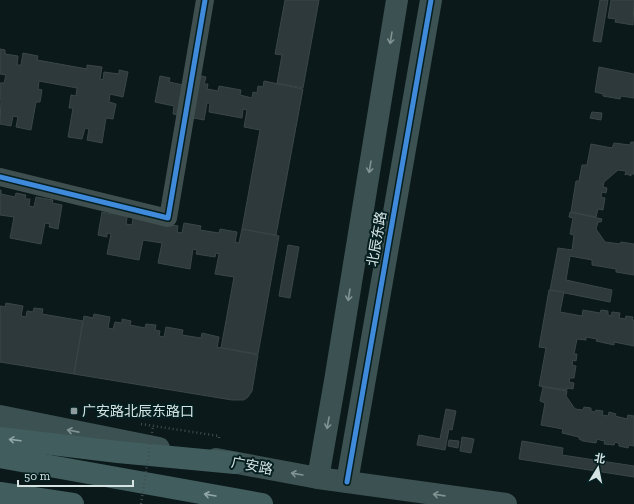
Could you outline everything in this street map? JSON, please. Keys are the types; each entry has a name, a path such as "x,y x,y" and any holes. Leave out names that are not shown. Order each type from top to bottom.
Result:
{"highway":[{"path":"0,438 118,452 235,463"},
{"path":"0,457 262,504"},
{"path":"0,493 73,504"}],"street":[{"path":"0,176 168,218 205,0"},
{"name":"北辰东路","path":"318,478 398,0"},
{"name":"北辰东路","path":"347,482 431,0"},
{"name":"广安路","path":"0,416 318,478 506,504"}],"path":[{"path":"139,424 219,436"},
{"path":"141,504 153,426"}],"building":[{"path":"285,0 319,0 303,88 277,83 282,55 275,54"},
{"path":"600,0 608,0 601,42 593,41"},
{"path":"611,0 634,0 633,25 615,22 616,19 608,18"},
{"path":"0,49 5,50 5,54 18,56 17,65 21,65 23,53 38,56 37,60 87,69 87,65 102,67 100,79 103,80 104,72 119,74 119,70 128,72 123,97 110,94 109,102 116,104 113,119 106,118 102,143 87,140 89,129 85,128 82,139 68,137 73,108 69,108 71,95 76,96 77,88 39,81 38,89 42,90 40,102 36,102 31,130 16,127 18,117 13,116 11,126 0,124 0,83 4,83 6,75 0,74"},
{"path":"599,67 634,74 634,98 621,96 620,99 603,96 603,94 595,92"},
{"path":"188,73 206,77 204,84 208,84 207,89 218,91 219,86 241,90 240,95 252,98 253,92 257,93 258,86 263,87 264,81 303,89 276,235 242,229 260,130 244,127 247,110 243,109 242,118 209,112 210,103 207,103 204,120 173,114 174,106 155,102 160,76 170,78 169,82 183,85"},
{"path":"592,112 602,113 601,120 590,118"},
{"path":"631,142 634,142 634,174 631,174 631,176 627,174 625,175 626,171 618,170 604,182 603,187 607,188 606,193 602,192 601,197 605,198 603,210 598,209 596,217 571,212 576,181 579,181 582,165 587,165 591,144 612,148 614,143 630,145"},
{"path":"0,190 1,194 15,197 16,193 26,195 25,199 30,199 29,206 34,207 36,197 53,200 52,203 62,205 58,229 49,227 50,224 45,223 41,244 10,238 14,217 0,215"},
{"path":"111,209 128,212 126,224 132,225 133,218 178,226 177,232 182,233 184,223 201,226 200,230 219,233 220,229 237,232 235,242 239,243 242,229 279,236 258,354 221,348 234,277 215,274 219,254 216,253 215,257 196,254 197,250 193,249 190,269 158,263 162,243 143,240 139,260 107,254 111,234 107,233 107,237 98,235 102,212 111,214"},
{"path":"570,212 602,219 601,222 598,222 596,229 605,242 634,244 634,275 616,272 616,269 592,265 592,260 570,256 566,280 612,290 610,302 550,290 558,248 572,250 574,235 570,234 573,218 569,217"},
{"path":"288,245 299,247 290,298 279,296"},
{"path":"549,290 564,292 560,312 582,316 583,310 600,313 601,310 608,311 608,315 611,316 612,312 620,313 619,318 625,319 626,316 633,317 632,320 634,320 634,346 614,342 614,345 586,337 586,340 577,339 574,354 577,354 576,361 573,360 572,365 576,366 574,378 570,378 569,382 574,383 573,389 567,388 567,390 539,386 546,348 539,347"},
{"path":"6,303 23,306 21,316 26,317 27,311 33,312 34,308 43,309 42,314 83,321 74,374 0,362 0,306 5,307"},
{"path":"94,314 110,317 108,328 113,329 115,322 122,323 122,319 131,321 130,325 145,328 146,324 156,325 155,330 160,331 159,336 164,337 166,327 183,330 182,335 201,338 202,333 219,337 217,347 258,355 252,391 244,400 232,400 74,374 84,316 93,318"},
{"path":"543,387 567,391 566,396 575,409 583,410 584,407 591,408 591,411 595,412 596,410 603,411 602,415 608,416 609,412 616,414 615,416 627,419 628,415 634,416 634,446 629,445 628,448 619,446 618,443 615,442 614,445 604,444 605,441 597,439 596,443 583,441 579,439 579,437 562,433 563,429 541,425 545,403 540,401"},
{"path":"446,409 456,411 452,430 449,429 445,450 417,445 419,435 440,439"},
{"path":"462,437 474,439 471,453 460,451"},
{"path":"449,440 459,441 458,448 448,446"},
{"path":"522,441 563,448 562,455 634,466 634,477 519,459"}],"cycle path":[{"path":"0,177 168,218 205,0"},
{"path":"347,482 431,0"}],"place":[{"name":"广安路北辰东路口","path":"74,411"}]}
